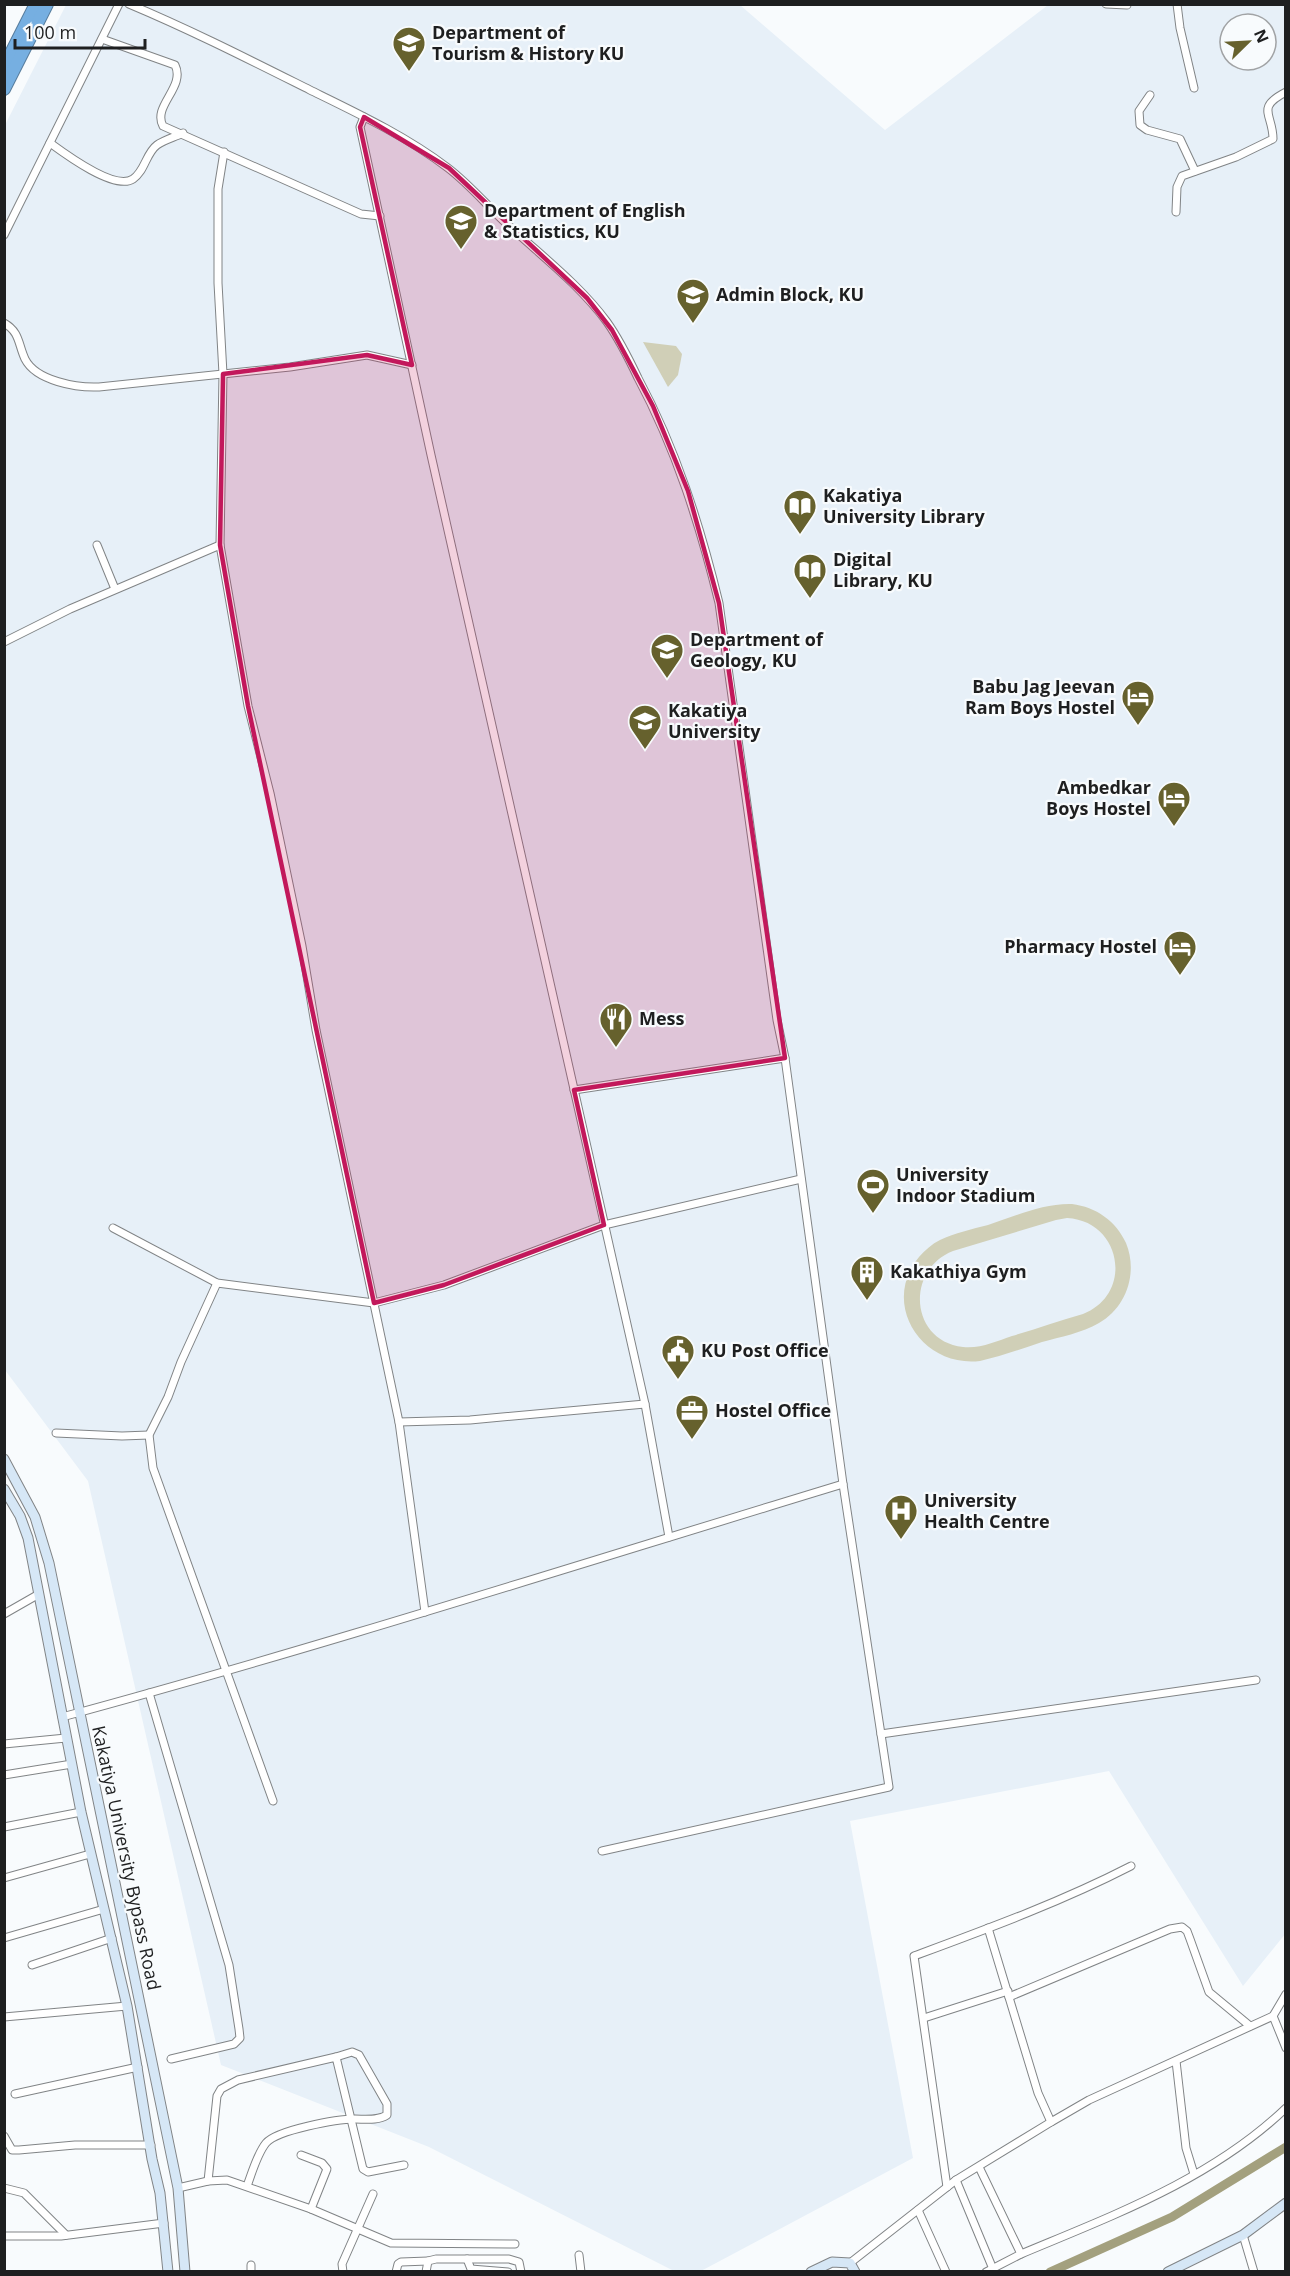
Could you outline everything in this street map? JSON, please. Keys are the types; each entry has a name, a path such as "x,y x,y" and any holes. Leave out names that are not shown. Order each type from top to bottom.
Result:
{"highway":[{"path":"4,67 36,4"},
{"path":"4,89 47,4"}],"main road":[{"name":"Kakatiya University Bypass Road","path":"4,1459 13,1472 41,1533 177,2188 185,2271"},
{"name":"Kakatiya University Bypass Road","path":"4,1489 20,1516 28,1538 81,1812 127,2006 164,2223 168,2271"},
{"path":"1168,2271 1184,2268 1243,2235 1286,2203"},
{"path":"811,2271 832,2262 853,2267"}],"street":[{"path":"4,235 119,4"},
{"path":"129,4 192,30 364,117 449,168 587,298 612,330 653,405 692,502 719,603 777,1020 785,1058 843,1484 889,1787 602,1851"},
{"path":"1106,4 1127,5"},
{"path":"1177,4 1179,28 1194,88"},
{"path":"102,39 175,65 178,71 177,81 161,114 161,122 164,126 361,214 380,216"},
{"path":"1176,212 1177,187 1180,179 1195,171 1236,157 1273,139 1267,110 1274,98 1286,92"},
{"path":"1150,95 1139,111 1140,125 1147,130 1180,139 1195,171"},
{"path":"364,117 360,127 645,1404 669,1537"},
{"path":"50,144 87,168 118,181 128,181 135,178 156,145 183,133"},
{"path":"224,152 218,189 223,374 220,545 248,706 270,793 302,946 316,1030 399,1422 425,1612"},
{"path":"4,323 16,333 25,358 34,371 68,385 99,387 367,355 412,365"},
{"path":"97,545 116,589"},
{"path":"4,642 116,589 220,545"},
{"path":"574,1090 785,1058"},
{"path":"112,1228 217,1283 374,1303 444,1285 604,1225 801,1179"},
{"path":"217,1283 181,1362 168,1397 149,1435 153,1468 273,1801"},
{"path":"399,1422 470,1420 645,1404"},
{"path":"56,1433 149,1435"},
{"path":"62,1717 425,1612 843,1484"},
{"path":"4,1614 39,1594"},
{"path":"881,1734 1256,1680"},
{"path":"149,1693 229,1965 240,2038 234,2044 171,2059"},
{"path":"4,1744 66,1738"},
{"path":"4,1775 72,1764"},
{"path":"4,1827 81,1812"},
{"path":"4,1878 90,1854"},
{"path":"947,2187 914,1956 1104,1880 1131,1866"},
{"path":"4,1938 104,1909"},
{"path":"924,2018 1008,1994 1170,1929 1182,1927 1187,1931 1209,1992 1250,2026"},
{"path":"988,1928 1038,2092 1051,2122"},
{"path":"32,1965 112,1938"},
{"path":"853,2267 956,2180 1089,2100 1272,2016 1286,1994"},
{"path":"4,2017 127,2006"},
{"path":"1272,2016 1286,2048"},
{"path":"208,2181 217,2096 221,2089 238,2079 352,2052 359,2055 387,2104 388,2110 383,2118 351,2119 286,2131 273,2137 262,2148 247,2186"},
{"path":"336,2057 365,2172 404,2165"},
{"path":"1176,2061 1186,2148 1194,2174"},
{"path":"15,2094 138,2067"},
{"path":"956,2180 989,2270 1021,2254 1149,2200 1180,2184 1261,2131 1286,2108"},
{"path":"4,2136 12,2150 75,2145 151,2145"},
{"path":"301,2155 322,2163 327,2169 311,2209"},
{"path":"979,2167 1021,2254"},
{"path":"177,2188 208,2181 227,2180 311,2209 395,2244 514,2244"},
{"path":"4,2188 24,2193 66,2235"},
{"path":"343,2271 342,2264 373,2194"},
{"path":"918,2210 946,2271"},
{"path":"4,2236 66,2235 164,2223"},
{"path":"1243,2235 1254,2271"},
{"path":"579,2255 581,2271"},
{"path":"467,2259 471,2270 508,2271"},
{"path":"487,2271 488,2259"},
{"path":"396,2271 401,2262 488,2259 516,2260 521,2266 521,2271"},
{"path":"426,2271 428,2261"}],"highlighted area":[{"path":"364,117 449,168 587,298 612,330 653,406 688,491 719,603 785,1058 574,1090 604,1225 444,1285 374,1303 248,706 220,545 223,374 367,355 412,365 360,127"}],"shaded area":[{"name":"Kakatiya University","path":"66,5 740,5 885,130 1048,5 1285,5 1286,1933 1243,1986 1109,1771 850,1821 913,2158 701,2271 674,2271 429,2147 221,2065 88,1481 5,1370 4,127"}],"green space":[{"path":"643,342 676,346 682,354 678,375 668,387"},
{"path":"1061,1204 1081,1206 1097,1212 1111,1222 1122,1235 1131,1265 1128,1288 1117,1308 1099,1323 1078,1332 980,1361 959,1360 941,1354 925,1344 913,1329 906,1312 904,1294 908,1275 919,1257 931,1245 952,1235","holes":["1067,1218 1086,1222 1100,1231 1110,1244 1115,1260 1115,1276 1110,1291 1099,1304 1083,1314 976,1347 963,1347 945,1342 932,1332 924,1319 920,1304 921,1288 927,1273 937,1260 953,1251 1056,1220"]}],"waterway":[{"path":"1050,2272 1172,2217 1286,2147"}],"place":[{"name":"Department of Tourism & History KU","path":"409,72"},
{"name":"Department of English & Statistics, KU","path":"461,250"},
{"name":"Admin Block, KU","path":"693,324"},
{"name":"Kakatiya University Library","path":"800,535"},
{"name":"Digital Library, KU","path":"810,599"},
{"name":"Department of Geology, KU","path":"667,679"},
{"name":"Babu Jag Jeevan Ram Boys Hostel","path":"1138,726"},
{"name":"Kakatiya University","path":"645,750"},
{"name":"Ambedkar Boys Hostel","path":"1174,827"},
{"name":"Pharmacy Hostel","path":"1180,976"},
{"name":"Mess","path":"616,1048"},
{"name":"University Indoor Stadium","path":"873,1214"},
{"name":"Kakathiya Gym","path":"867,1301"},
{"name":"KU Post Office","path":"678,1380"},
{"name":"Hostel Office","path":"692,1440"},
{"name":"University Health Centre","path":"901,1540"}]}
